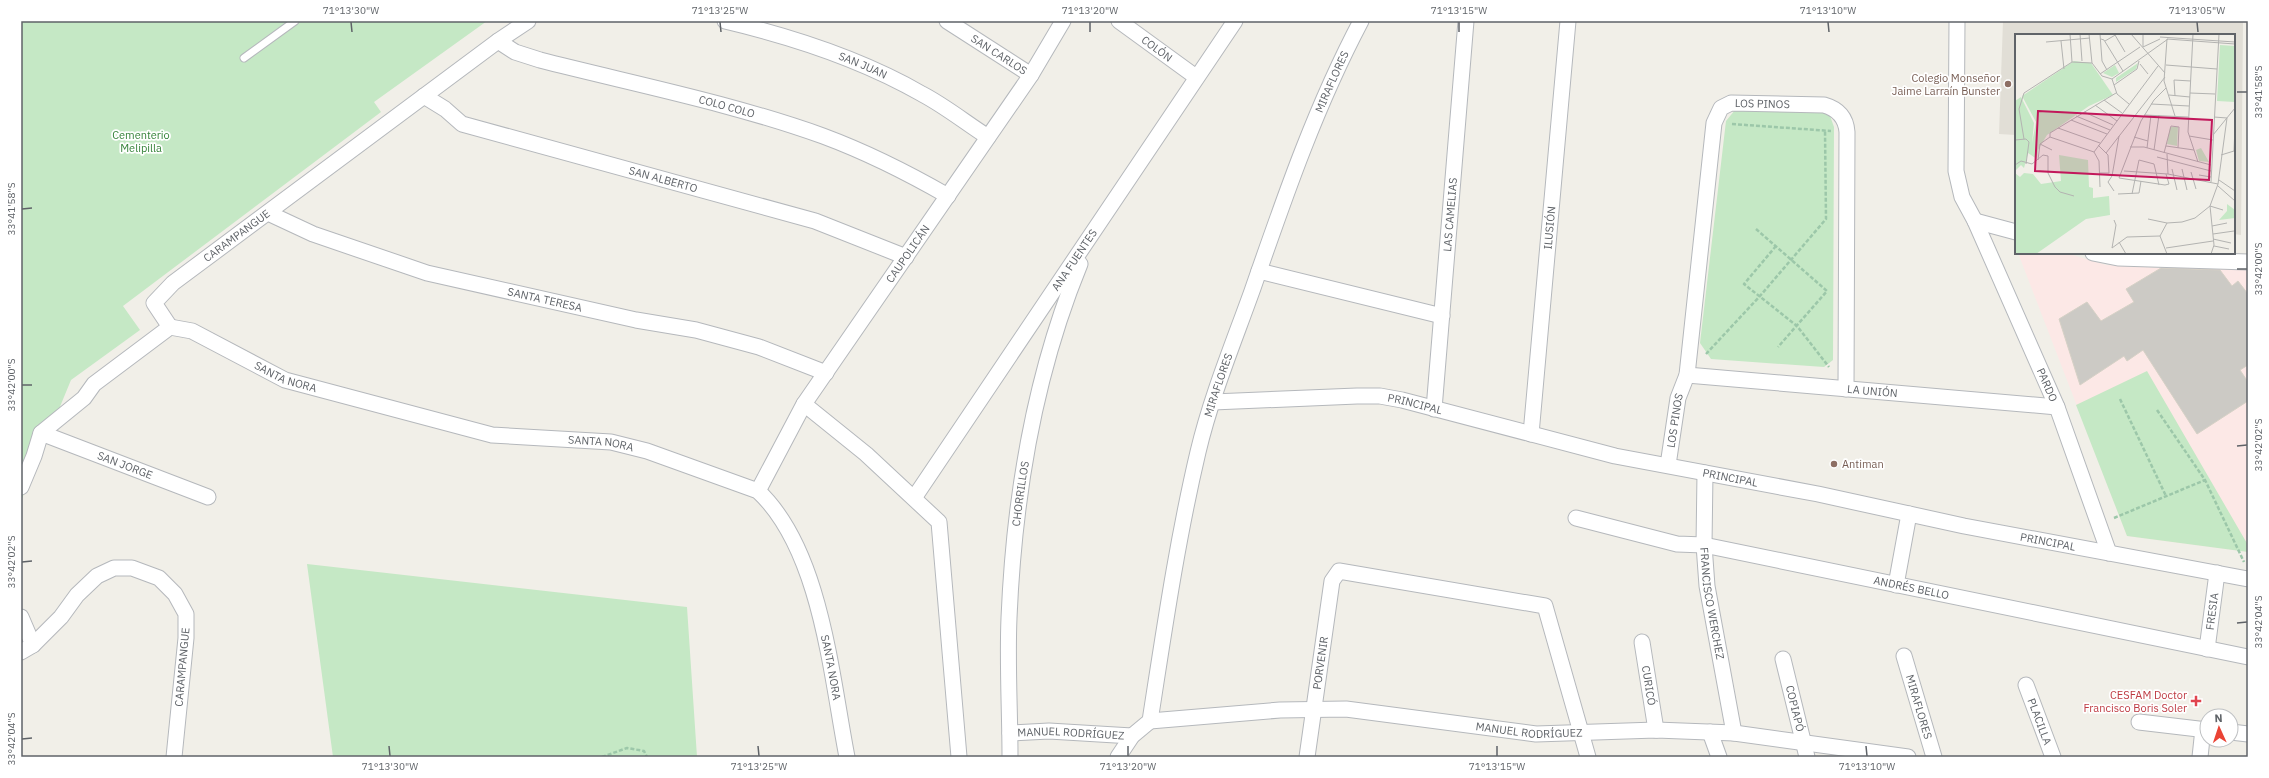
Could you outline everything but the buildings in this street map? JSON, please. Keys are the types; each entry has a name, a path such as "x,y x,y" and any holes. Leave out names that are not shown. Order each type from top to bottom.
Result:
{"street":[{"name":"CARAMPANGUE","path":"170,327 154,303 173,283 498,41 528,21"},
{"name":"SAN JUAN","path":"725,21 770,32 838,54 922,94 988,137"},
{"name":"SAN CARLOS","path":"947,21 1031,75"},
{"name":"CAUPOLICÁN","path":"758,491 804,404 1031,75 1063,21"},
{"name":"COLÓN","path":"1119,21 1196,77"},
{"name":"ANA FUENTES","path":"914,498 1090,239 1196,77 1235,21"},
{"name":"MIRAFLORES","path":"1150,721 1171,588 1185,513 1198,450 1212,402 1317,111 1361,21"},
{"name":"LAS CAMELIAS","path":"1434,409 1466,21"},
{"name":"ILUSIÓN","path":"1531,434 1568,21"},
{"name":"PARDO","path":"1956,21 1956,171 1962,197 1975,221 2057,407 2109,553"},
{"name":"COLO COLO","path":"498,41 515,52 540,60 756,114 824,136 905,172 948,196"},
{"name":"SAN ALBERTO","path":"424,96 444,109 462,124 815,221 906,256"},
{"name":"LOS PINOS","path":"1668,465 1678,398 1687,375 1714,123 1721,108 1731,103 1824,105 1840,113 1844,119 1847,132 1846,389"},
{"name":"SANTA TERESA","path":"268,213 313,234 427,273 636,320 696,330 759,347 826,373"},
{"path":"1975,221 2015,232"},
{"name":"CHORRILLOS","path":"1010,757 1009,619 1014,550 1023,476 1046,364 1066,301 1090,239"},
{"path":"2099,254 2130,259 2248,262"},
{"path":"1258,272 1442,316"},
{"path":"21,487 34,456 41,433 84,398 94,384 170,327"},
{"name":"SANTA NORA","path":"170,327 192,332 285,380 492,435 611,442 647,451 758,491 770,502 783,519 797,547 810,580 820,616 847,757"},
{"name":"LA UNIÓN","path":"1687,375 2057,407"},
{"name":"PRINCIPAL","path":"1212,402 1380,396 1615,456 1818,494 1964,526 2248,579"},
{"path":"804,404 866,454 939,522 959,757"},
{"name":"SAN JORGE","path":"41,433 208,497"},
{"name":"FRANCISCO WERCHEZ","path":"1705,473 1704,545 1711,617 1734,733"},
{"path":"1896,585 1909,514"},
{"name":"ANDRÉS BELLO","path":"1576,518 1677,544 1704,545 2248,657"},
{"name":"CARAMPANGUE","path":"27,648 61,617 77,595 97,576 114,568 132,568 159,578 175,594 186,614 186,638 174,757"},
{"name":"PORVENIR","path":"1307,757 1312,708 1332,580 1339,571 1545,606 1581,732"},
{"name":"FRESIA","path":"2207,649 2217,573"},
{"name":"CARAMPANGUE","path":"21,617 27,648"},
{"name":"CURICÓ","path":"1642,642 1656,730"},
{"name":"MIRAFLORES","path":"1904,656 1934,757"},
{"name":"COPIAPÓ","path":"1783,659 1807,757"},
{"name":"PLACILLA","path":"2026,685 2053,757"},
{"name":"MANUEL RODRÍGUEZ","path":"1150,721 1312,708 1346,709 1521,732 1550,734 1656,730 1734,733 1908,757"},
{"path":"1118,757 1132,736 1150,721"},
{"path":"2140,722 2199,729"},
{"name":"MANUEL RODRÍGUEZ","path":"1010,733 1064,731 1132,736"},
{"path":"1581,732 1588,757"},
{"path":"1710,732 1719,757"}],"lane":[{"path":"244,58 295,21"}],"path":[{"path":"1714,123 1847,132"},
{"path":"1687,375 1760,296 1826,219 1825,130"},
{"path":"1756,229 1827,291 1778,347"},
{"path":"1776,246 1744,284 1796,326 1846,389"},
{"path":"2120,399 2166,496"},
{"path":"2157,410 2206,480 2245,563"},
{"path":"2099,524 2206,480"},
{"path":"602,757 627,748 644,751 647,757"}],"shaded area":[{"name":"Colegio Monseñor Jaime Larraín Bunster","path":"2003,21 2243,21 2241,235 2235,234 2235,34 2015,34 2015,135 1999,134"},
{"path":"2018,254 2069,254 2106,265 2161,268 2248,269 2248,552 2127,536"}],"green space":[{"name":"Cementerio Melipilla","path":"21,21 487,21 374,102 381,112 123,306 140,330 71,380 21,501"},
{"path":"1735,110 1829,113 1834,127 1833,360 1824,367 1711,359 1700,343 1726,121"},
{"path":"2147,371 2248,545 2248,552 2127,536 2076,405"},
{"path":"307,564 687,607 697,757 333,757"}],"place":[{"name":"Colegio Monseñor Jaime Larraín Bunster","path":"2008,84"},
{"name":"Antiman","path":"1834,464"},
{"name":"CESFAM Doctor Francisco Boris Soler","path":"2196,701"}]}
